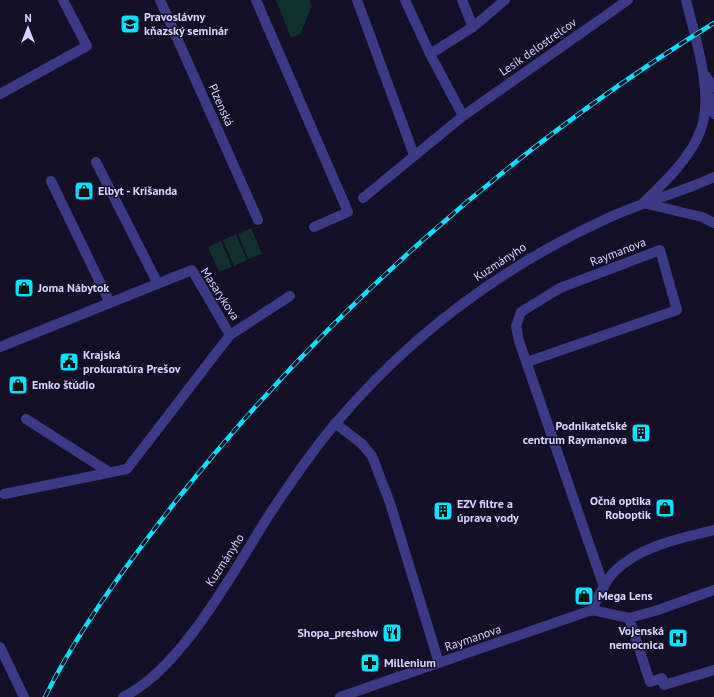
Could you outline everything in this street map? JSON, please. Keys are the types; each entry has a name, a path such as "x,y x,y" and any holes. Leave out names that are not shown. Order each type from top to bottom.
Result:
{"street":[{"path":"0,94 87,46 63,0"},
{"name":"Plzenská","path":"160,0 258,220"},
{"path":"256,0 348,212 314,227"},
{"path":"357,0 414,155"},
{"path":"363,198 463,116 430,54 405,0"},
{"path":"462,0 473,27"},
{"path":"430,54 473,27 505,0"},
{"name":"Lesík delostrelcov","path":"463,116 628,0"},
{"path":"686,0 714,114"},
{"path":"643,204 676,170 701,130 709,90"},
{"path":"96,162 158,284"},
{"name":"Kuzmányho","path":"127,696 170,658 194,630 227,583 272,511 307,460 336,424 385,370 430,329 477,292 553,244 643,204 714,178"},
{"path":"51,181 110,303"},
{"path":"643,204 702,218 714,223"},
{"name":"Raymanova","path":"527,362 677,310 660,250 560,288 521,312 516,326 527,362 604,587"},
{"name":"Masarykova","path":"0,347 192,270 230,335 127,469 4,494"},
{"path":"230,335 290,296"},
{"path":"26,420 109,472"},
{"path":"336,424 362,444 372,456 390,503 439,663"},
{"path":"714,530 681,538 647,550 629,560 615,571 604,587 592,610 629,618 655,611 714,590"},
{"name":"Raymanova","path":"340,697 592,610"},
{"path":"629,618 650,682 662,678 664,685 714,670"},
{"path":"0,647 24,697"},
{"path":"370,687 373,697"}],"green space":[{"path":"276,0 309,0 312,6 300,34 291,38"},
{"path":"251,228 262,254 248,259 238,234"},
{"path":"236,234 247,260 234,266 223,240"},
{"path":"221,241 232,267 219,272 208,247"}],"railway":[{"path":"45,697 73,646 140,548 176,501 233,432 294,365 358,301 424,239 494,180 565,124 639,72 714,23"}],"place":[{"name":"Pravoslávny kňazský seminár","path":"130,24"},
{"name":"Elbyt - Krišanda","path":"84,191"},
{"name":"Joma Nábytok","path":"24,288"},
{"name":"Krajská prokuratúra Prešov","path":"69,362"},
{"name":"Emko štúdio","path":"18,385"},
{"name":"Podnikateľské centrum Raymanova","path":"641,433"},
{"name":"Očná optika Roboptik","path":"665,508"},
{"name":"EZV filtre a úprava vody","path":"443,511"},
{"name":"Mega Lens","path":"584,596"},
{"name":"Shopa_preshow","path":"392,633"},
{"name":"Vojenská nemocnica","path":"678,638"},
{"name":"Millenium","path":"370,663"}]}
